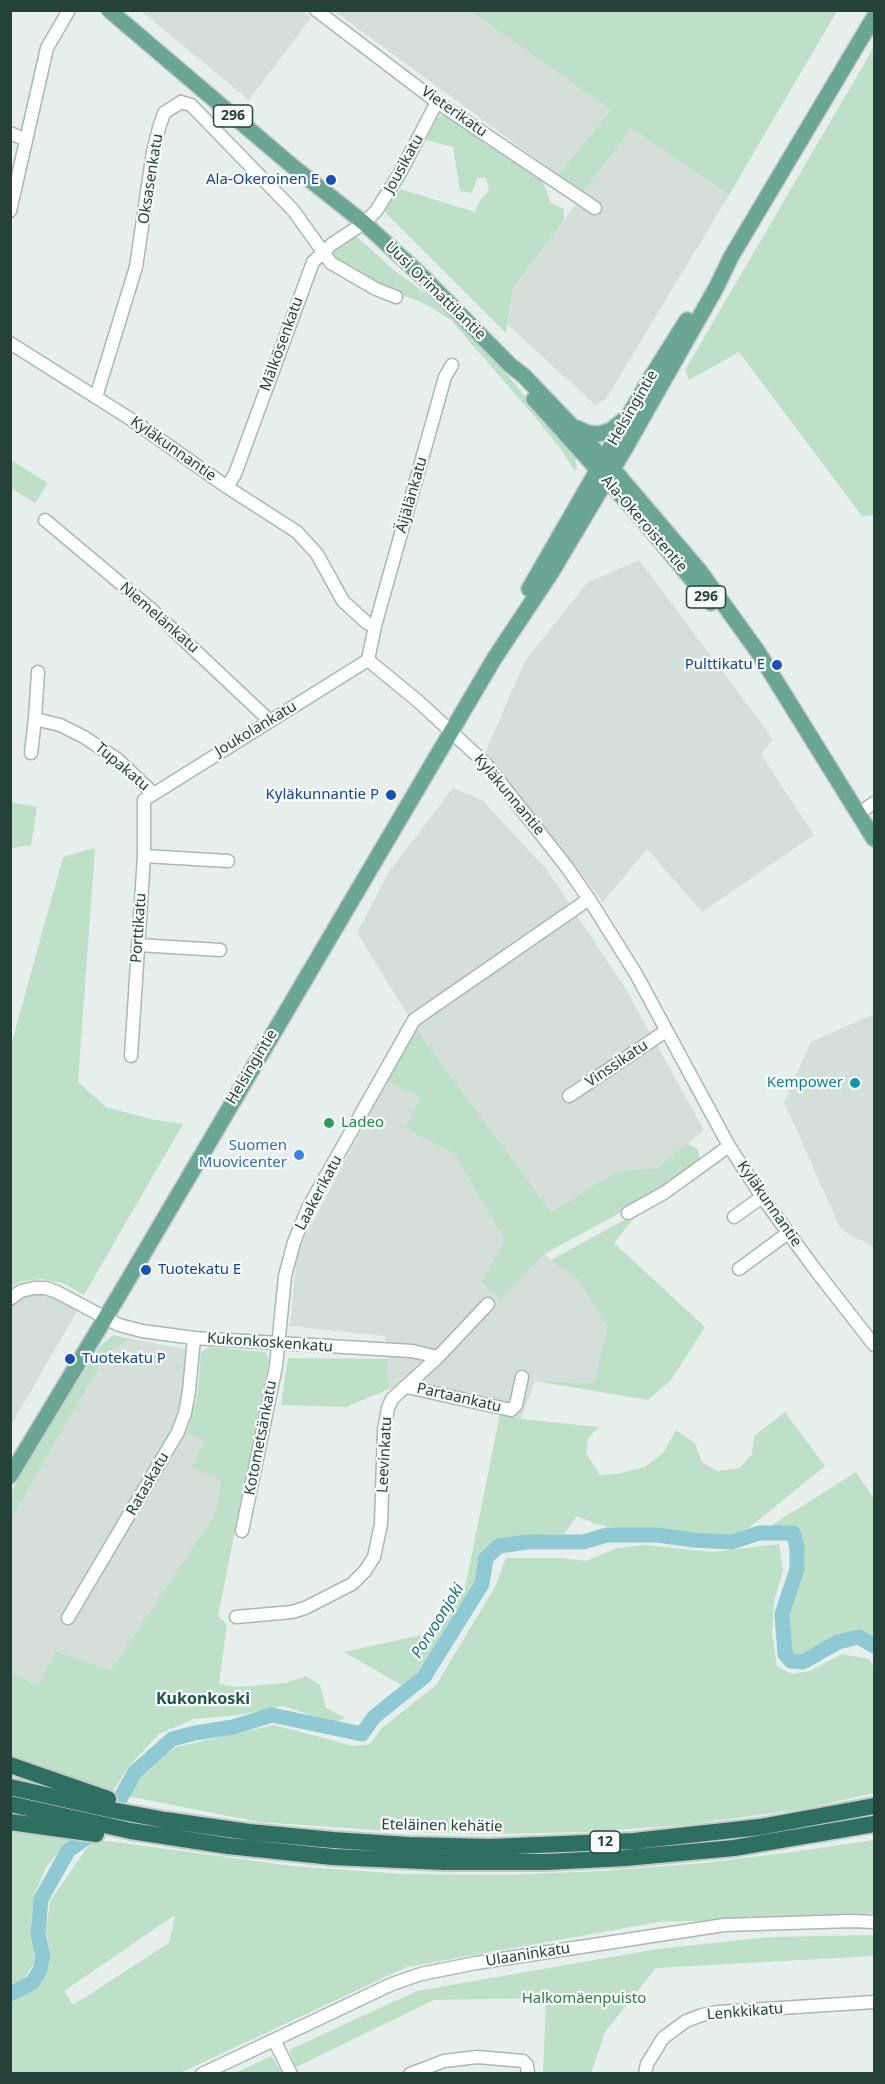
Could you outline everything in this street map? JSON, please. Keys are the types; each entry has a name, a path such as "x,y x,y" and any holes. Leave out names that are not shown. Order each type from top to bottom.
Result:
{"highway":[{"path":"10,1765 87,1799"},
{"name":"Eteläinen kehätie","path":"10,1787 87,1799 333,1849 409,1845 490,1846 634,1841 760,1827 874,1806"},
{"name":"Eteläinen kehätie","path":"10,1804 72,1825 129,1835 228,1846 333,1849 487,1863 626,1858 735,1848 874,1824"},
{"path":"10,1822 72,1825"},
{"path":"626,1858 714,1852 874,1835"}],"main road":[{"name":"Uusi Orimattilantie","path":"109,10 291,165 362,221"},
{"name":"Uusi Orimattilantie","path":"126,10 315,176 438,291 569,422 605,469"},
{"name":"Helsingintie","path":"605,469 634,407 668,348 731,257 874,17"},
{"name":"Helsingintie","path":"10,1476 494,658 542,565 605,469 716,288 731,257"},
{"name":"Uusi Orimattilantie","path":"510,365 518,381 605,469"},
{"path":"569,422 588,433 605,433 617,426 634,407"},
{"name":"Ala-Okeroistentie","path":"605,469 800,720 874,839"}],"street":[{"path":"10,211 47,48 69,10"},
{"path":"63,23 78,10"},
{"name":"Vieterikatu","path":"316,10 437,102 595,208"},
{"name":"Oksasenkatu","path":"96,397 136,267 153,152 159,128 164,113 173,106 181,102 191,105 293,210 322,253"},
{"name":"Jousikatu","path":"362,221 376,212 391,189 437,102"},
{"path":"10,133 26,140"},
{"name":"Mälkösenkatu","path":"227,487 235,474 313,262 362,221"},
{"path":"322,253 331,263 350,276 376,290 396,297"},
{"name":"Kyläkunnantie","path":"10,343 96,397 297,532 317,554 343,601 375,626"},
{"name":"Äijälänkatu","path":"375,626 445,377 452,365"},
{"name":"Niemelänkatu","path":"45,520 151,609 270,721"},
{"path":"368,660 375,626"},
{"name":"Kyläkunnantie","path":"368,660 419,702 485,763 589,899 636,974 729,1146 788,1233 874,1345"},
{"name":"Joukolankatu","path":"149,796 368,660"},
{"path":"31,753 38,672"},
{"name":"Tupakatu","path":"35,719 60,725 84,737 117,759 149,796"},
{"name":"Porttikatu","path":"131,1056 149,796"},
{"path":"859,813 874,803"},
{"path":"144,856 228,861"},
{"name":"Laakerikatu","path":"279,1344 285,1276 294,1242 308,1208 414,1020 589,899"},
{"path":"138,945 220,950"},
{"name":"Vinssikatu","path":"569,1096 666,1031"},
{"path":"628,1213 664,1193 729,1146"},
{"path":"734,1217 762,1197"},
{"path":"739,1269 788,1233"},
{"name":"Kukonkoskenkatu","path":"10,1299 21,1291 46,1288 119,1325 142,1331 194,1338 412,1351 438,1357"},
{"name":"Leevinkatu","path":"236,1617 292,1612 305,1608 352,1584 365,1571 374,1557 381,1524 385,1418 393,1399 438,1357 488,1304"},
{"name":"Rataskatu","path":"68,1618 178,1432 185,1413 189,1391 194,1338"},
{"name":"Kotometsänkatu","path":"242,1531 279,1344"},
{"name":"Partaankatu","path":"407,1387 511,1410 516,1405 522,1377"},
{"name":"Ulaaninkatu","path":"202,2073 392,1984 421,1974 476,1963 724,1925 874,1922"},
{"name":"Lenkkikatu","path":"645,2073 647,2064 663,2038 686,2020 702,2015 874,2002"},
{"path":"274,2040 291,2073"},
{"path":"410,2073 444,2061 477,2057 523,2061 528,2073"}],"shaded area":[{"path":"141,11 302,11 311,18 249,100"},
{"path":"334,11 473,11 611,110 558,175"},
{"path":"631,128 729,195 606,399 595,405 508,325 513,290"},
{"path":"639,560 773,739 761,754 814,835 702,912 647,849 603,902 485,753 525,661 587,583"},
{"path":"453,788 482,800 548,871 628,993 704,1130 657,1168 617,1171 551,1212 417,1030 357,933 389,872"},
{"path":"874,1014 874,1247 841,1230 784,1102 811,1042"},
{"path":"387,1082 422,1097 405,1128 454,1154 505,1240 481,1284 501,1298 544,1254 577,1279 609,1327 594,1383 535,1381 521,1419 389,1389 385,1336 290,1326 297,1252"},
{"path":"11,1293 44,1295 79,1308 11,1425"},
{"path":"131,1339 201,1352 187,1432 206,1441 221,1480 215,1516 110,1671 56,1651 37,1686 11,1671 11,1519 107,1353"}],"green space":[{"path":"471,11 837,11 729,195 631,128 584,192 558,175 611,110"},
{"path":"874,47 874,515 862,516 739,352 689,380 685,370"},
{"path":"450,115 542,179 551,203 564,209 564,220 513,289 506,333 384,211 400,189 475,212 480,200 489,191 486,178 477,178 472,193 460,191 453,147 426,140 437,118"},
{"path":"350,236 356,236 394,270 433,299 505,372 575,456 577,470 573,469 563,452 534,416 451,320 423,303 386,289 331,258 331,251"},
{"path":"11,460 48,483 35,503 11,488"},
{"path":"11,802 37,807 31,845 11,848"},
{"path":"95,848 78,1082 106,1107 151,1119 183,1124 84,1295 63,1283 41,1279 19,1282 11,1287 10,1049 63,857"},
{"path":"417,1030 551,1212 617,1171 657,1168 687,1143 698,1150 700,1160 668,1184 629,1208 544,1254 501,1299 481,1283 505,1240 454,1154 405,1128 421,1097 387,1082"},
{"path":"636,1216 614,1243 705,1327 671,1380 648,1400 535,1381 594,1383 608,1327 577,1279 551,1260 628,1218"},
{"path":"113,1335 131,1339 107,1353 11,1519 11,1492 100,1346"},
{"path":"210,1347 266,1352 269,1360 218,1616 227,1625 219,1684 236,1687 286,1683 306,1676 320,1685 326,1708 345,1718 334,1723 284,1706 238,1715 194,1719 159,1734 131,1764 112,1792 11,1757 10,1671 37,1686 56,1651 110,1671 215,1515 221,1480 191,1468 205,1441 187,1433 198,1391 201,1352"},
{"path":"288,1358 387,1359 389,1389 346,1407 281,1405"},
{"path":"785,1412 825,1466 740,1535 616,1528 596,1524 577,1516 564,1534 528,1535 497,1540 480,1554 478,1578 456,1619 430,1660 403,1686 344,1652 425,1634 465,1588 500,1414 521,1419 599,1427 588,1438 586,1453 600,1475 617,1474 645,1467 663,1453 676,1430 695,1443 702,1462 717,1471 740,1468 752,1454 754,1436"},
{"path":"856,1472 874,1499 874,1642 862,1633 835,1637 801,1658 791,1651 789,1612 792,1595 804,1569 803,1543 799,1531 764,1530"},
{"path":"779,1544 783,1570 774,1602 772,1633 777,1666 792,1674 810,1671 842,1654 869,1659 874,1668 874,1793 803,1809 685,1825 585,1832 499,1834 405,1832 259,1822 127,1796 142,1773 176,1747 274,1725 354,1746 370,1744 382,1728 436,1685 495,1587 506,1558 561,1558 586,1561 617,1548 644,1545 712,1552"},
{"path":"11,1828 76,1839 59,1852 46,1867 35,1893 31,1920 36,1945 34,1962 24,1980 11,1985"},
{"path":"93,1839 292,1866 403,1874 506,1875 703,1863 874,1840 874,1913 659,1922 407,1967 180,2073 11,2074 11,2001 37,1987 47,1973 51,1958 46,1930 50,1901","holes":["175,1915 169,1943 73,2005 64,1991"]},
{"name":"Halkomäenpuisto","path":"874,1935 874,1956 656,1968 605,2032 591,2073 543,2073 546,1998 434,2000 296,2067 289,2050 417,1991 657,1949 770,1937"},
{"path":"271,2056 282,2073 235,2073"}],"waterway":[{"name":"Porvoonjoki","path":"10,1994 32,1983 40,1970 43,1956 38,1934 41,1899 68,1851 98,1829 111,1815 135,1772 172,1739 233,1727 272,1715 362,1734 374,1717 424,1677 482,1584 486,1558 499,1546 527,1542 583,1542 607,1535 658,1535 732,1542 759,1533 793,1533 797,1547 797,1569 782,1614 785,1654 791,1661 803,1662 838,1642 859,1637 874,1646"}],"place":[{"name":"Ala-Okeroinen E","path":"331,180"},
{"name":"Pulttikatu E","path":"777,665"},
{"name":"Kyläkunnantie P","path":"391,795"},
{"name":"Kempower","path":"855,1083"},
{"name":"Ladeo","path":"329,1123"},
{"name":"Suomen Muovicenter","path":"299,1155"},
{"name":"Tuotekatu E","path":"146,1270"},
{"name":"Tuotekatu P","path":"70,1359"}],"district":[{"name":"Kukonkoski","path":"203,1699"}]}
